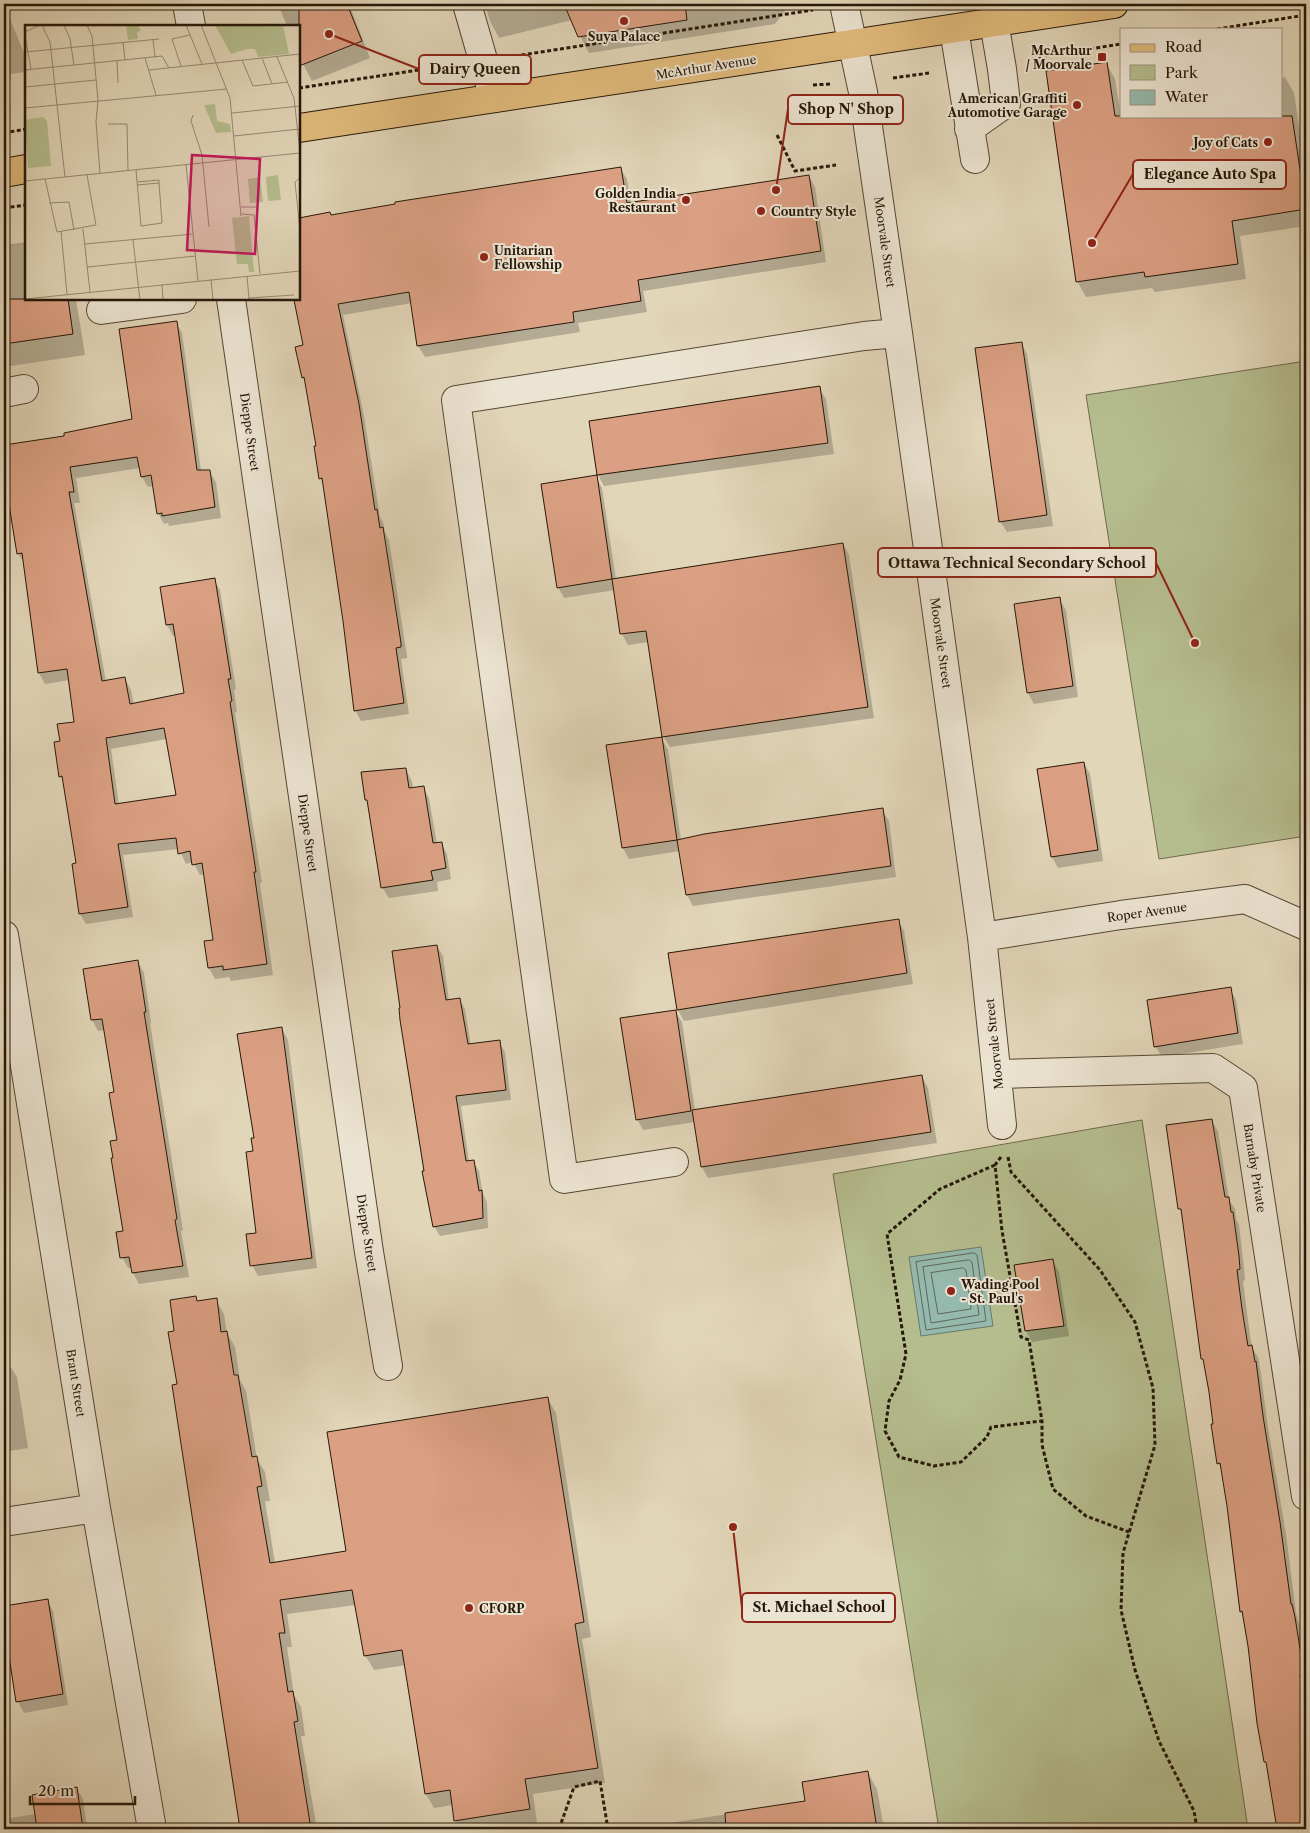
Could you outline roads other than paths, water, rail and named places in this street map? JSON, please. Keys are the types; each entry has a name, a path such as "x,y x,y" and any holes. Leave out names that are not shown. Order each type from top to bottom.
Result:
{"main road":[{"name":"McArthur Avenue","path":"300,128 1114,4"},
{"path":"4,173 25,170"}],"street":[{"path":"187,4 191,25"},
{"path":"467,4 494,98"},
{"name":"Moorvale Street","path":"844,4 863,92 898,333 982,937 1002,1125"},
{"path":"969,129 1006,103 994,22"},
{"path":"954,29 975,159"},
{"path":"101,310 175,300"},
{"name":"Dieppe Street","path":"231,300 369,1252 388,1366"},
{"path":"674,1162 564,1179 456,400 864,336 898,333"},
{"name":"Roper Avenue","path":"982,937 1121,915 1245,899 1306,926"},
{"name":"Brant Street","path":"4,935 96,1508 152,1829"},
{"name":"Barnaby Private","path":"997,1074 1214,1068 1243,1088 1306,1496"},
{"path":"4,1522 96,1508"}],"water":[{"name":"Wading Pool - St. Paul's","path":"981,1247 993,1326 921,1336 909,1257"}],"place":[{"name":"Suya Palace","path":"624,21"},
{"name":"Dairy Queen","path":"329,34"},
{"name":"McArthur / Moorvale","path":"1102,57"},
{"name":"American Graffiti Automotive Garage","path":"1077,105"},
{"name":"Joy of Cats","path":"1268,142"},
{"name":"Shop N' Shop","path":"776,190"},
{"name":"Golden India Restaurant","path":"686,200"},
{"name":"Country Style","path":"761,211"},
{"name":"Elegance Auto Spa","path":"1092,243"},
{"name":"Unitarian Fellowship","path":"484,257"},
{"name":"Ottawa Technical Secondary School","path":"1195,643"},
{"name":"Wading Pool - St. Paul's","path":"951,1291"},
{"name":"St. Michael School","path":"733,1527"},
{"name":"CFORP","path":"469,1608"}]}
